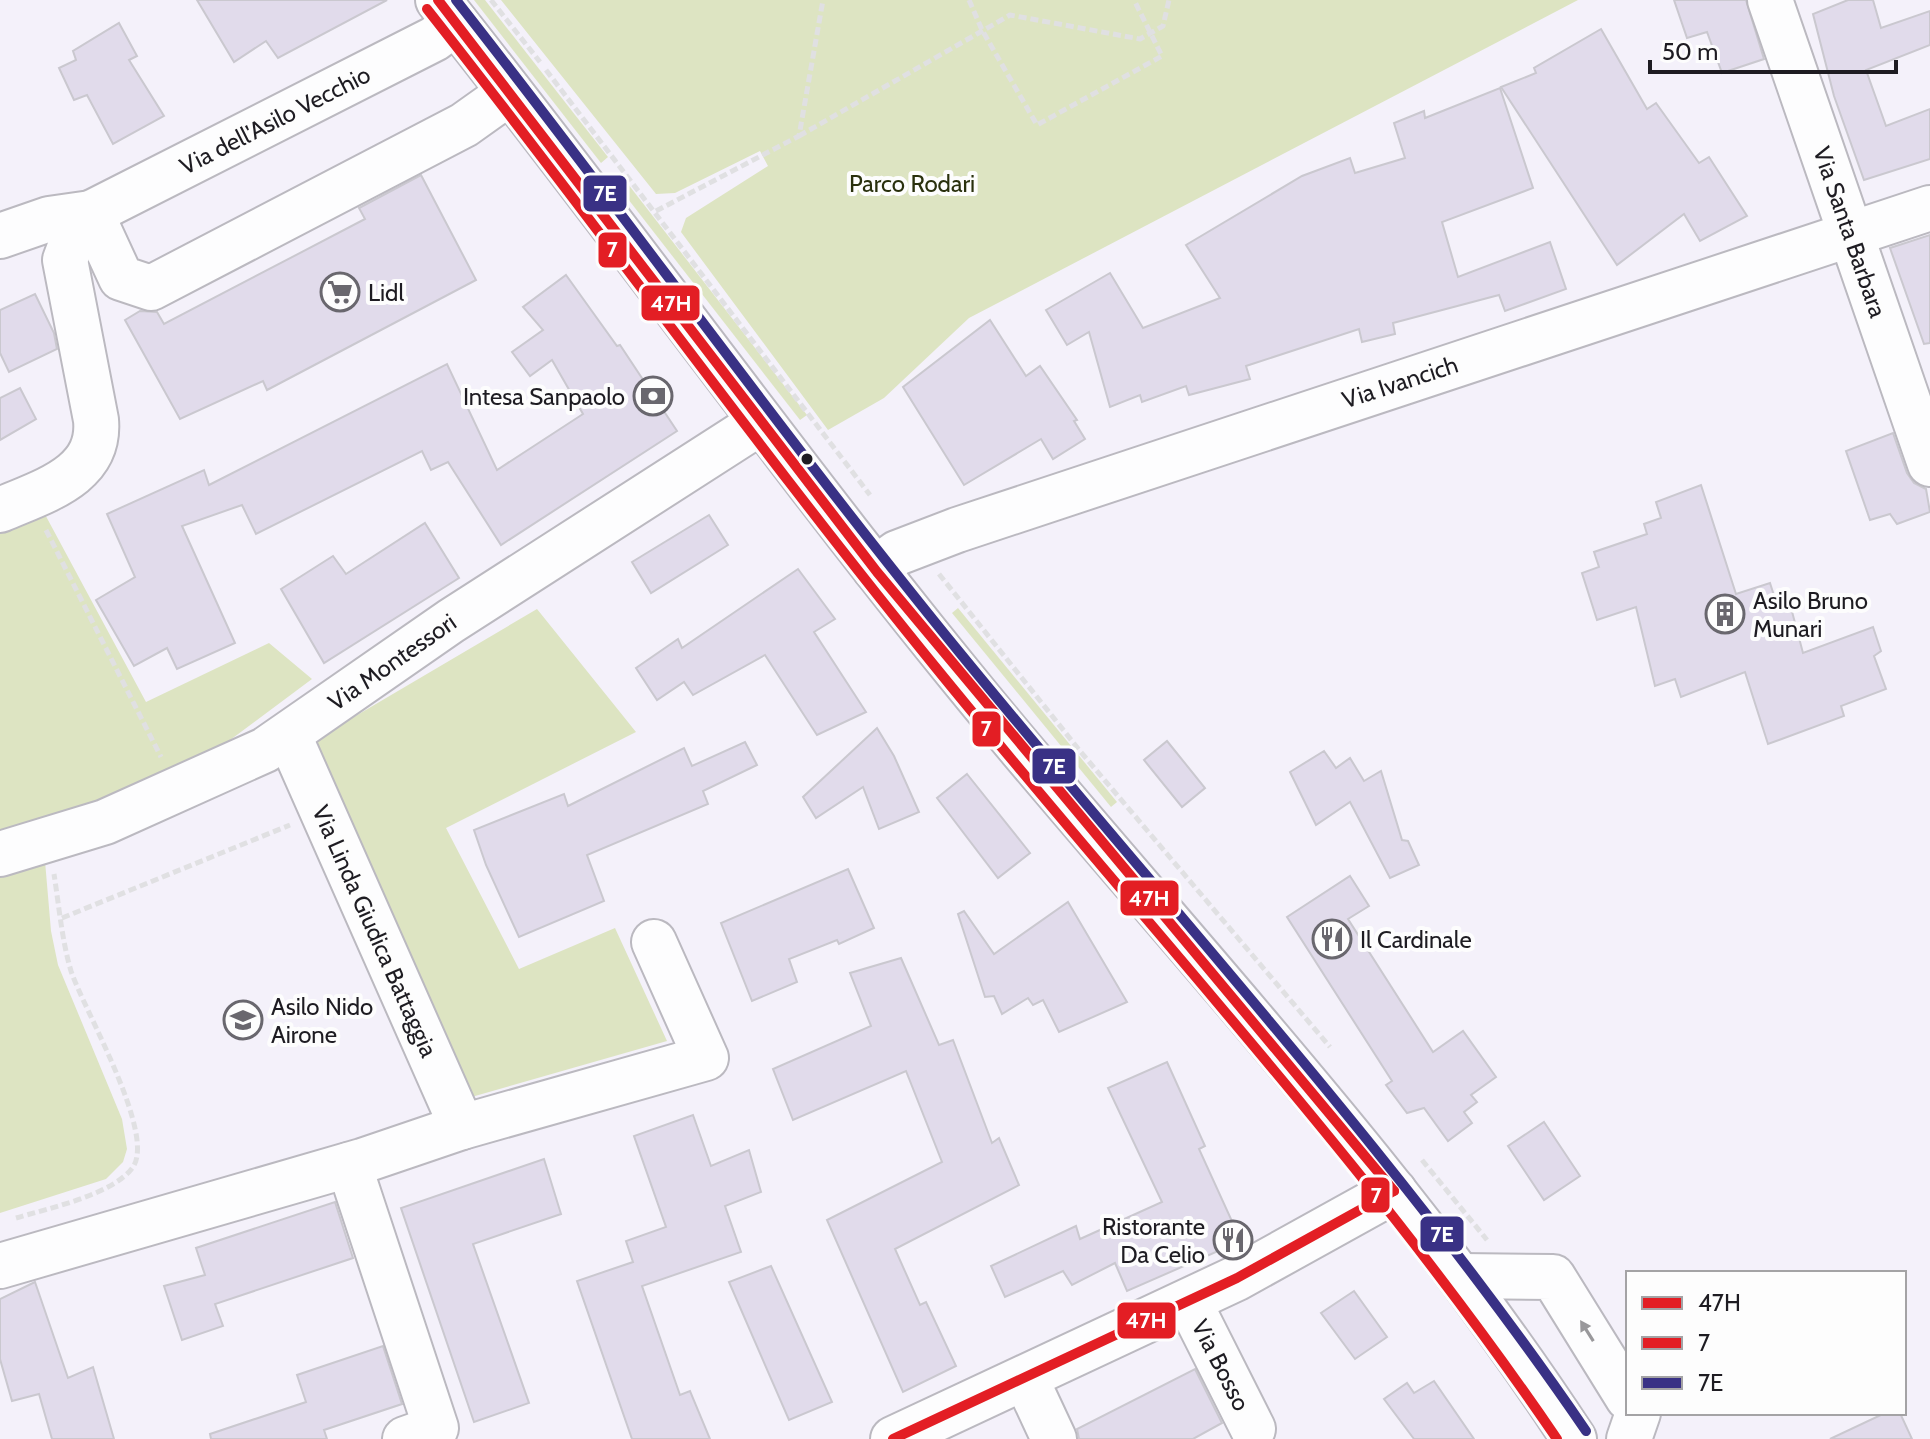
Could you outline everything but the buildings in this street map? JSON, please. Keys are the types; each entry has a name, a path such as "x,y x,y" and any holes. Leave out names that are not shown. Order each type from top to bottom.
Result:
{"street":[{"name":"Via Santa Barbara","path":"1770,0 1930,464"},
{"path":"462,8 509,93 875,569 1020,748 1254,1019 1394,1191 1461,1276 1574,1439"},
{"name":"Via dell'Asilo Vecchio","path":"0,236 49,219 91,213 434,39 462,8"},
{"path":"15,503 80,470 92,455 96,442 96,420 65,260 78,225 91,213 121,278 151,288 464,125 509,93"},
{"name":"Via Ivancich","path":"875,569 897,553 957,530 1930,208"},
{"name":"Via Montessori","path":"0,854 105,822 289,736 451,621 761,422"},
{"name":"Via Linda Giudica Battaggia","path":"289,736 462,1127"},
{"path":"0,1266 349,1165 462,1127 706,1058 654,942"},
{"path":"349,1165 436,1428 405,1439"},
{"name":"Via Bosso","path":"893,1439 1189,1302 1394,1191"},
{"path":"1461,1276 1553,1277 1626,1395"},
{"name":"Via Bosso","path":"1189,1302 1253,1429"},
{"path":"1026,1379 1054,1439"},
{"path":"1629,1439 1637,1415"}],"path":[{"path":"799,136 823,0"},
{"path":"969,0 982,30 1037,125 1162,56 1134,0"},
{"path":"656,211 799,136 1010,15 1138,39 1165,23 1169,0"},
{"path":"462,8 656,211 873,498"},
{"path":"15,503 178,790"},
{"path":"942,564 937,571 949,590 1340,1059"},
{"path":"62,918 295,823"},
{"path":"14,1219 107,1188 127,1174 137,1157 136,1130 70,968 48,841"}],"green space":[{"path":"474,0 485,0 608,157 601,163"},
{"name":"Parco Rodari","path":"501,0 1578,0 969,318 884,398 828,430 681,232 686,218 768,166 760,151 675,193 656,194"},
{"path":"621,175 807,415 800,420 614,181"},
{"path":"41,507 146,702 269,643 312,679 222,746 104,801 0,832 0,525"},
{"path":"958,608 1117,802 1111,807 952,613"},
{"path":"537,609 636,732 446,828 519,969 615,928 667,1041 468,1098 308,744"},
{"path":"45,861 51,931 58,965 122,1119 127,1149 123,1162 106,1179 0,1213 0,875"}],"transit line":[{"name":"47H","path":"438,0 877,572 1394,1191"},
{"name":"7E","path":"456,0 895,573 1361,1132 1438,1229 1586,1431"},
{"name":"7","path":"427,9 872,588 1334,1143 1485,1338 1557,1439"},
{"name":"47H","path":"893,1439 1237,1278 1394,1191"}],"place":[{"name":"Lidl","path":"340,292"},
{"name":"Intesa Sanpaolo","path":"653,396"},
{"name":"Asilo Bruno Munari","path":"1725,614"},
{"name":"Il Cardinale","path":"1332,939"},
{"name":"Asilo Nido Airone","path":"243,1020"},
{"name":"Ristorante Da Celio","path":"1233,1240"}]}
